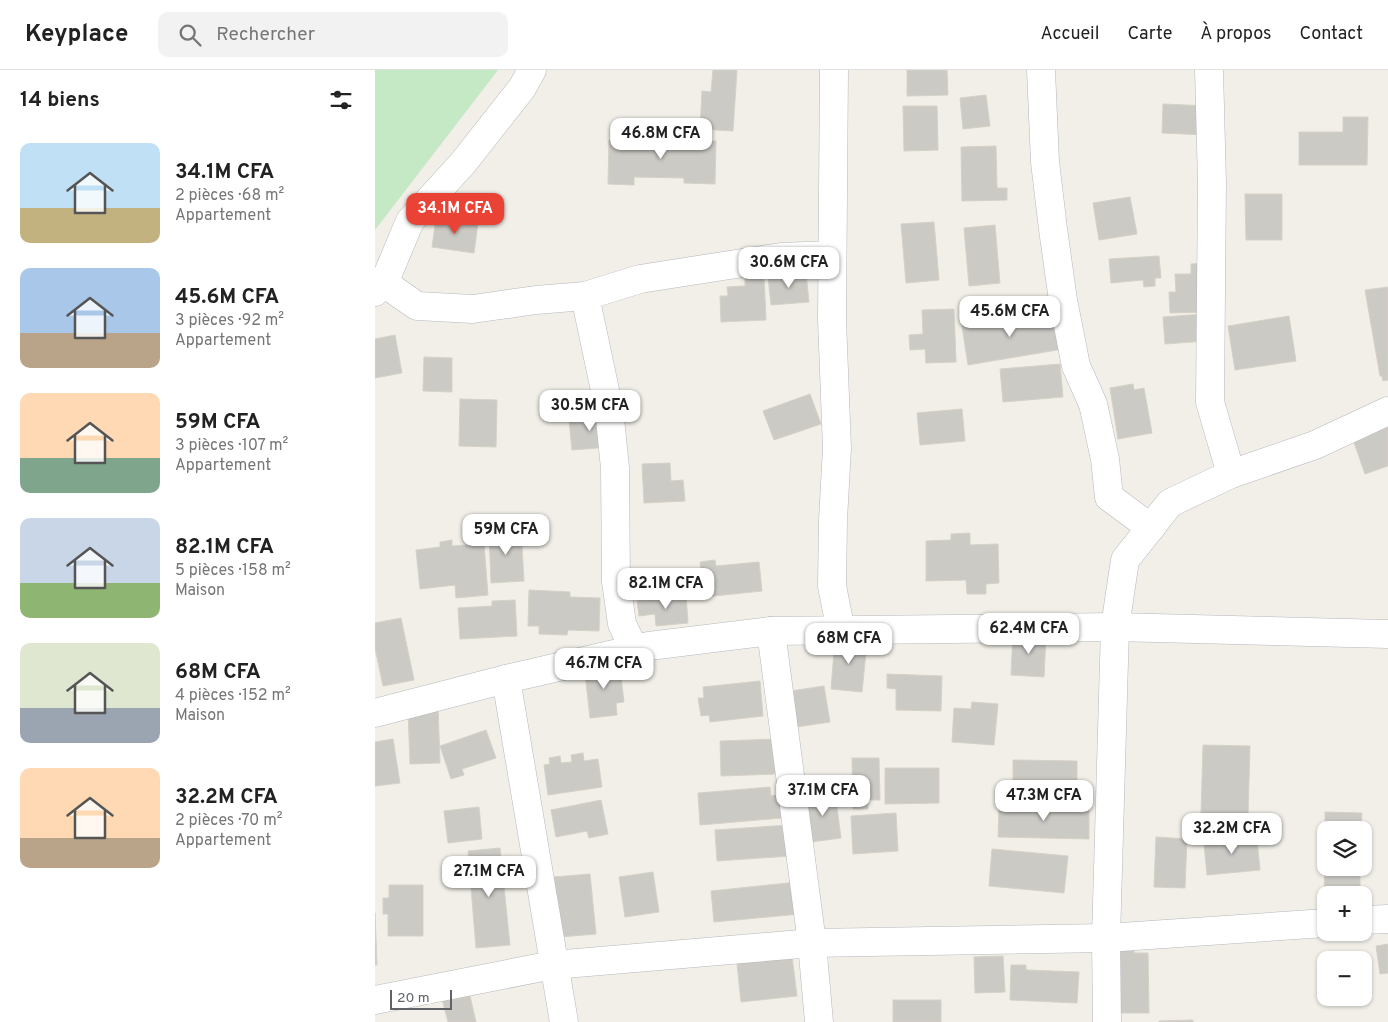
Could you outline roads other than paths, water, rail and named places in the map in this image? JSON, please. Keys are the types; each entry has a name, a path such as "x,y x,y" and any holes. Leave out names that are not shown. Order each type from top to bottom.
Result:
{"street":[{"path":"532,70 522,88 463,163 411,221 379,287 417,306 473,309 536,300 585,296 640,279 781,258 832,255"},
{"path":"834,70 832,320 837,448 832,586 841,631"},
{"path":"1041,70 1045,162 1063,300 1076,366 1093,404 1105,460 1109,497 1151,528"},
{"path":"1209,70 1211,402 1231,474"},
{"path":"585,296 609,409 615,468 617,589 622,624 634,649"},
{"path":"1107,1022 1106,938 1115,628 1125,560 1170,503 1231,474 1315,445 1388,411"},
{"path":"375,713 506,679 634,649 771,631 1115,628 1388,634"},
{"path":"771,631 812,943 819,1022"},
{"path":"506,679 564,1022"},
{"path":"1372,920 1388,919"},
{"path":"375,1000 553,965 812,943 1106,938 1317,924"}]}
